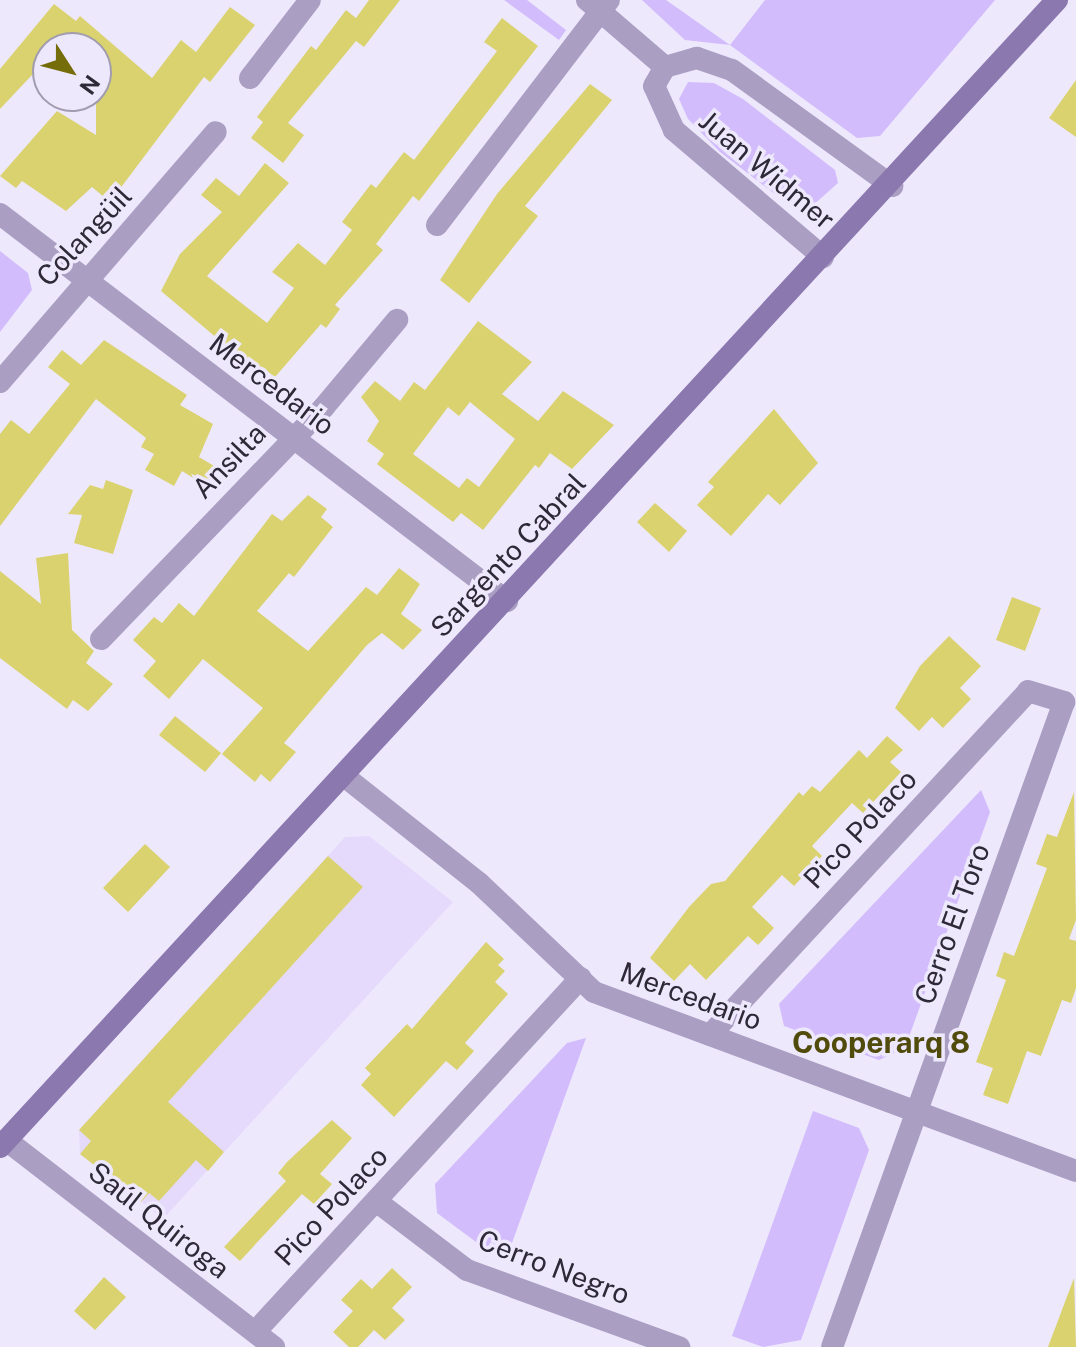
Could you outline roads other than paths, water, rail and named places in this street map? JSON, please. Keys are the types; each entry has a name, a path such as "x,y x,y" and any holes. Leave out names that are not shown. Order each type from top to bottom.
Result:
{"main road":[{"name":"Sargento Cabral","path":"3,1144 892,186 1057,0"}],"street":[{"path":"250,78 310,0"},
{"path":"437,225 599,4"},
{"name":"Juan Widmer","path":"599,4 659,77 665,119 706,164 823,257"},
{"name":"Juan Widmer","path":"659,77 697,58 759,85 892,186"},
{"name":"Colangüil","path":"0,382 216,132"},
{"name":"Mercedario","path":"0,214 507,601"},
{"name":"Ansilta","path":"101,639 293,438 397,320"},
{"name":"Pico Polaco","path":"710,1035 1028,691 1064,702"},
{"name":"Cerro El Toro","path":"832,1347 1064,702"},
{"name":"Mercedario","path":"344,776 479,883 594,992 1076,1171"},
{"name":"Pico Polaco","path":"255,1332 580,978"},
{"name":"Saúl Quiroga","path":"3,1144 274,1347"},
{"name":"Cerro Negro","path":"376,1201 467,1270 679,1347"}],"district":[{"name":"Cooperarq 8","path":"881,1042"}]}
